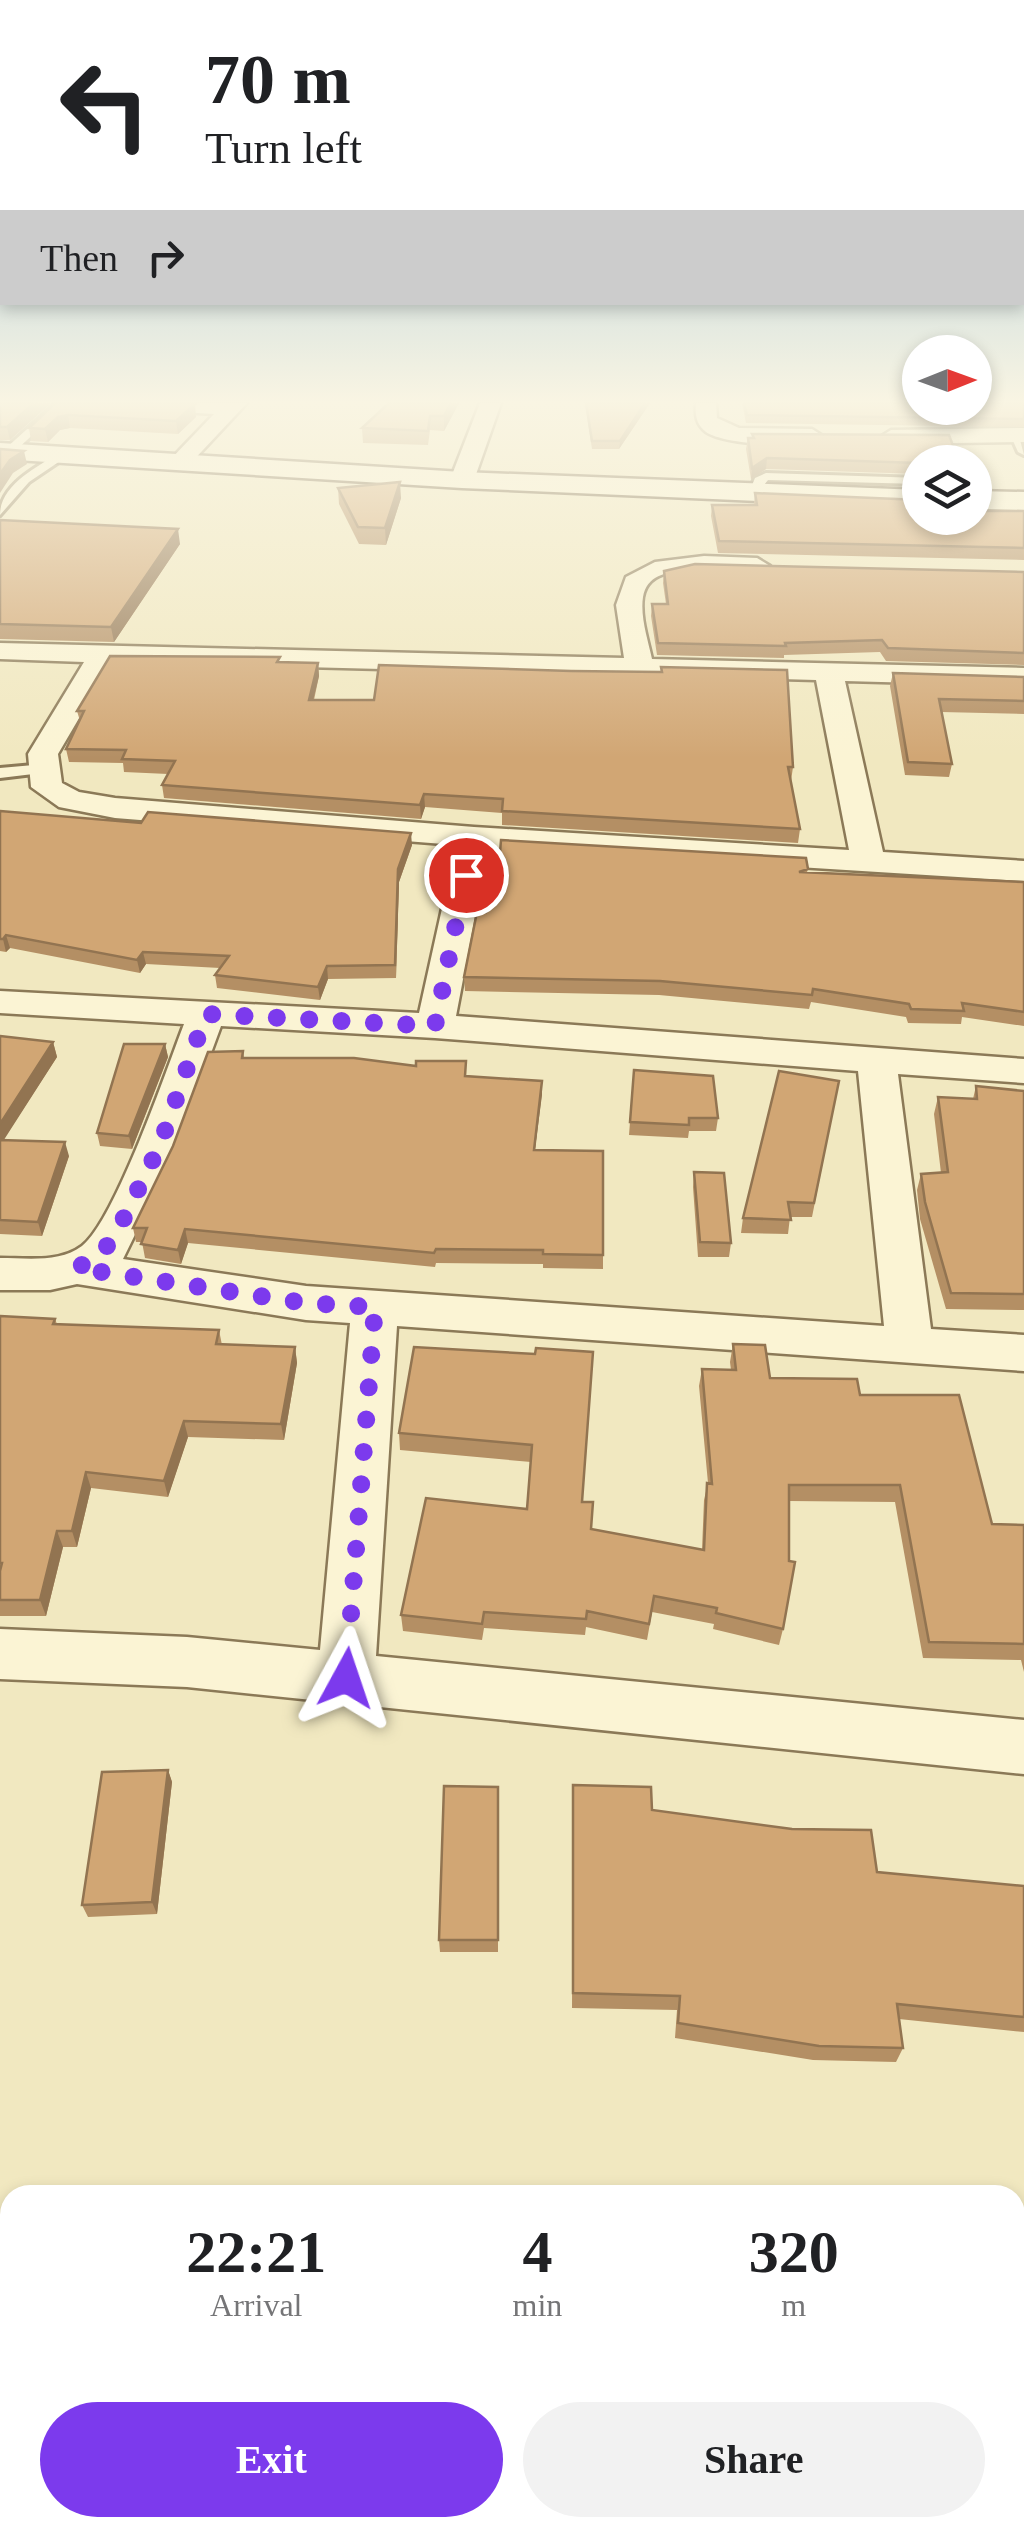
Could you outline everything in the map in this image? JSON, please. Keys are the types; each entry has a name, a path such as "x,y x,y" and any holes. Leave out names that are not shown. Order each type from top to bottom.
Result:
{"street":[{"path":"640,668 630,596 637,580 658,567 791,566"},
{"path":"0,650 1024,676"},
{"path":"104,652 43,754 47,787 70,800 115,808 474,838 1024,871"},
{"path":"829,672 868,860"},
{"path":"435,1026 474,838"},
{"path":"0,1002 435,1026 1024,1071"},
{"path":"0,1274 34,1275 76,1268 98,1257 115,1236 160,1145 206,1014"},
{"path":"876,1059 910,1344"},
{"path":"76,1268 306,1303 1024,1353"},
{"path":"346,1678 375,1307"},
{"path":"0,1654 188,1662 1024,1747"}],"lane":[{"path":"0,773 45,770"}],"building":[{"path":"0,521 178,529 111,627 0,624"},
{"path":"355,521 387,521 385,528 358,527"},
{"path":"715,521 902,521 902,535 992,535 992,521 1024,521 1024,548 719,541"},
{"path":"695,564 1024,572 1024,653 888,648 882,640 785,643 786,646 658,643 652,604 668,604 664,571"},
{"path":"110,656 280,657 277,662 318,663 309,700 374,700 379,665 571,671 662,672 661,667 787,670 793,767 788,767 800,829 502,811 503,799 424,794 420,805 162,785 175,761 122,759 126,750 66,749 84,711 77,711"},
{"path":"893,673 1024,677 1024,701 939,699 952,764 908,762"},
{"path":"0,811 141,823 148,812 411,833 398,869 395,965 327,966 318,987 215,975 229,956 143,952 137,960 6,935 0,939"},
{"path":"501,840 806,858 808,869 799,872 1024,882 1024,1012 962,1003 964,1011 911,1009 909,1004 813,989 812,995 660,981 464,977 477,912 486,912 492,879 498,879"},
{"path":"0,1036 53,1042 0,1124"},
{"path":"124,1044 165,1044 129,1136 97,1133"},
{"path":"243,1051 242,1058 354,1058 416,1066 416,1061 466,1061 465,1076 542,1081 534,1150 603,1151 603,1255 543,1254 543,1250 436,1249 434,1253 185,1229 178,1250 141,1244 147,1228 133,1228 173,1146 208,1052"},
{"path":"634,1070 713,1076 718,1118 689,1118 689,1125 630,1122"},
{"path":"779,1071 839,1081 814,1203 788,1202 791,1220 743,1218"},
{"path":"976,1086 1024,1091 1024,1294 951,1293 925,1202 921,1174 948,1172 938,1097 977,1099"},
{"path":"0,1140 65,1142 38,1222 0,1220"},
{"path":"694,1172 724,1173 731,1243 700,1242"},
{"path":"0,1316 55,1319 53,1324 219,1330 216,1344 295,1347 281,1424 184,1421 164,1481 86,1472 72,1531 57,1531 40,1600 0,1600"},
{"path":"733,1344 765,1345 770,1378 857,1379 860,1395 959,1395 992,1524 1024,1525 1024,1644 929,1642 900,1485 789,1485 789,1561 795,1562 783,1629 716,1613 717,1608 654,1596 649,1624 587,1611 586,1619 484,1612 482,1624 401,1615 426,1498 527,1509 532,1445 399,1433 414,1347 535,1354 536,1348 593,1352 582,1502 593,1502 591,1529 704,1550 707,1483 712,1484 702,1369 736,1370"},
{"path":"168,1770 152,1902 82,1905 102,1772"},
{"path":"573,1785 651,1787 652,1810 792,1829 871,1830 877,1872 1024,1886 1024,2017 897,2004 903,2048 819,2046 678,2023 680,1996 573,1993"},
{"path":"444,1786 498,1787 498,1940 439,1940"}],"route":[{"path":"346,1678 375,1307 306,1303 76,1268 98,1257 115,1236 160,1145 206,1014 435,1026 466,875"}]}
